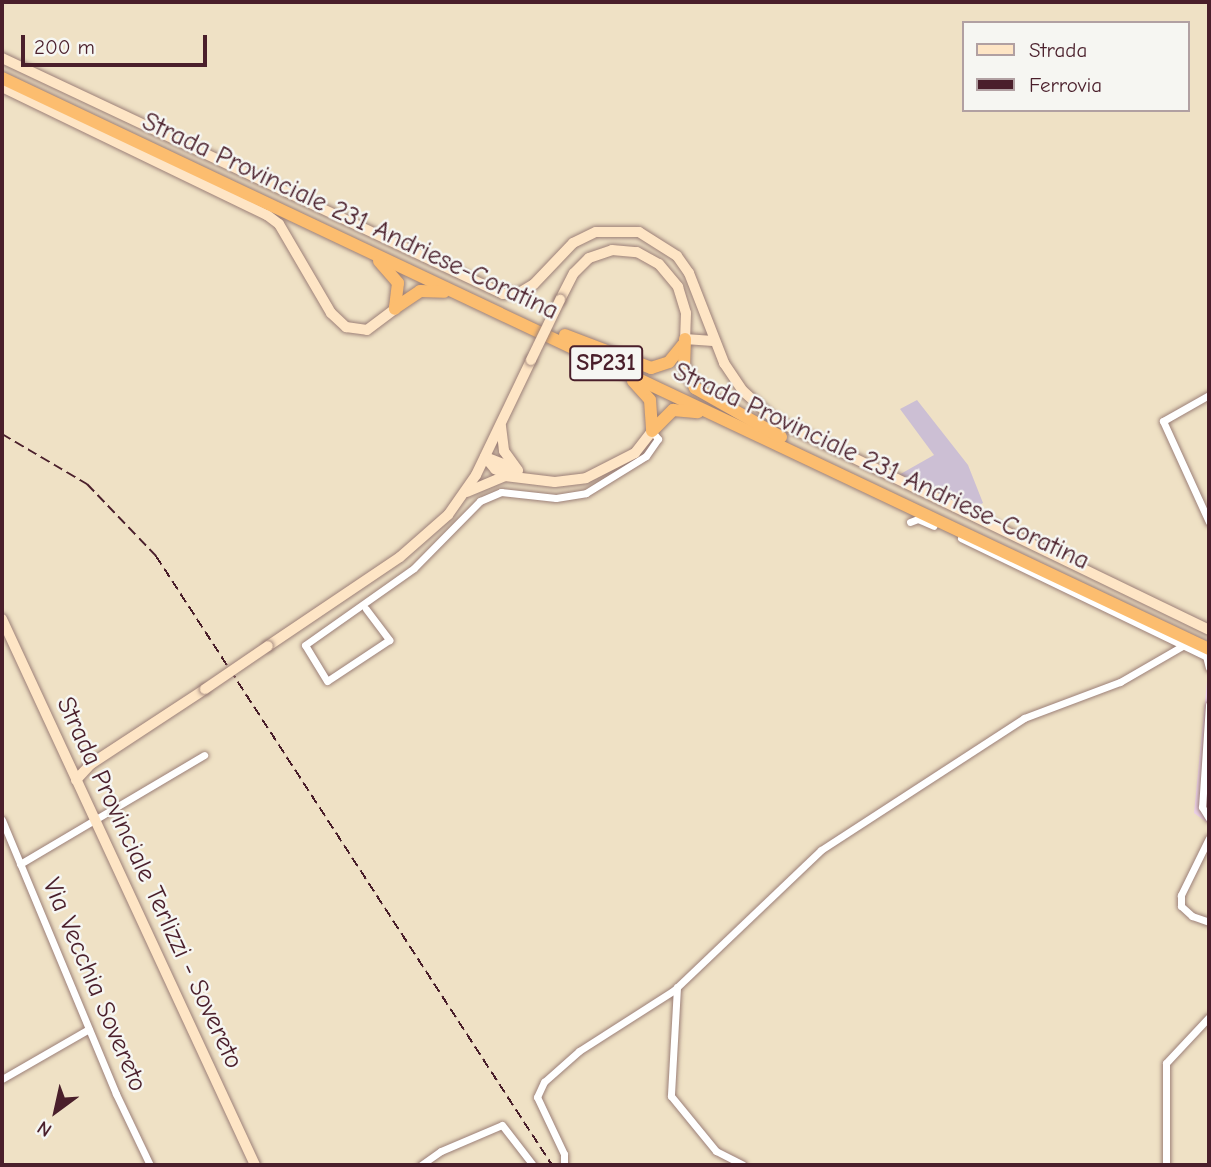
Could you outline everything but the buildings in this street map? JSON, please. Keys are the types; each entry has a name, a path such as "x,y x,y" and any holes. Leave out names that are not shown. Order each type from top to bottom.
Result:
{"highway":[{"name":"Strada Provinciale 231 Andriese-Coratina","path":"2,69 779,440 1209,640"},
{"name":"Strada Provinciale 231 Andriese-Coratina","path":"2,78 496,311 564,338"},
{"path":"310,223 390,270 399,286 395,309"},
{"path":"395,309 417,292 433,289 496,311"},
{"name":"SP231","path":"564,338 651,368 669,362 685,337"},
{"name":"SP231","path":"685,337 684,369 695,388 779,440"},
{"name":"SP231","path":"564,338 639,385 651,402 652,431"},
{"name":"SP231","path":"652,431 666,414 686,408 779,440"},
{"name":"Strada Provinciale 231 Andriese-Coratina","path":"779,440 1208,654"}],"street":[{"path":"2,58 503,294 519,293 534,284 573,243 596,232 639,232 677,256 689,273 713,341 743,391 796,434 1209,630"},
{"path":"2,87 267,215 279,224 331,313 345,327 365,331 395,309"},
{"path":"74,775 425,539 463,495 485,457 559,300 574,273 587,259 612,250 631,251 657,262 673,279 684,304 685,337"},
{"path":"685,337 708,329"},
{"path":"685,337 713,341"},
{"path":"1209,395 1163,421 1209,522"},
{"path":"501,424 504,451 515,473"},
{"path":"366,609 389,640 327,681 305,645 425,559 480,501 501,492 556,498 586,493 646,456 659,439 652,431 635,453 586,478 555,482 515,473 485,457"},
{"path":"463,495 486,481 515,473"},
{"path":"909,522 918,519 934,526 1208,654 1209,668"},
{"name":"Strada Provinciale Terlizzi - Sovereto","path":"2,619 255,1165"},
{"path":"1159,656 1167,637"},
{"path":"564,1165 564,1154 537,1097 538,1088 611,1028 677,987 821,850 1024,718 1120,682 1159,656 1184,645"},
{"path":"1209,705 1202,807 1209,818"},
{"path":"20,864 204,755"},
{"name":"Via Vecchia Sovereto","path":"2,820 89,1029 150,1165"},
{"path":"1209,838 1181,895 1181,906 1209,922"},
{"path":"677,987 671,1096 716,1151 743,1165"},
{"path":"1166,1165 1166,1063 1209,1017"},
{"path":"2,1079 89,1029"},
{"path":"421,1165 441,1151 502,1125 533,1165"}],"shaded area":[{"path":"917,400 968,465 983,503 977,506 978,513 897,476 934,455 900,409"},
{"path":"1209,661 1209,824 1194,813"}],"railway":[{"path":"2,434 87,484 156,556 552,1165"}]}
